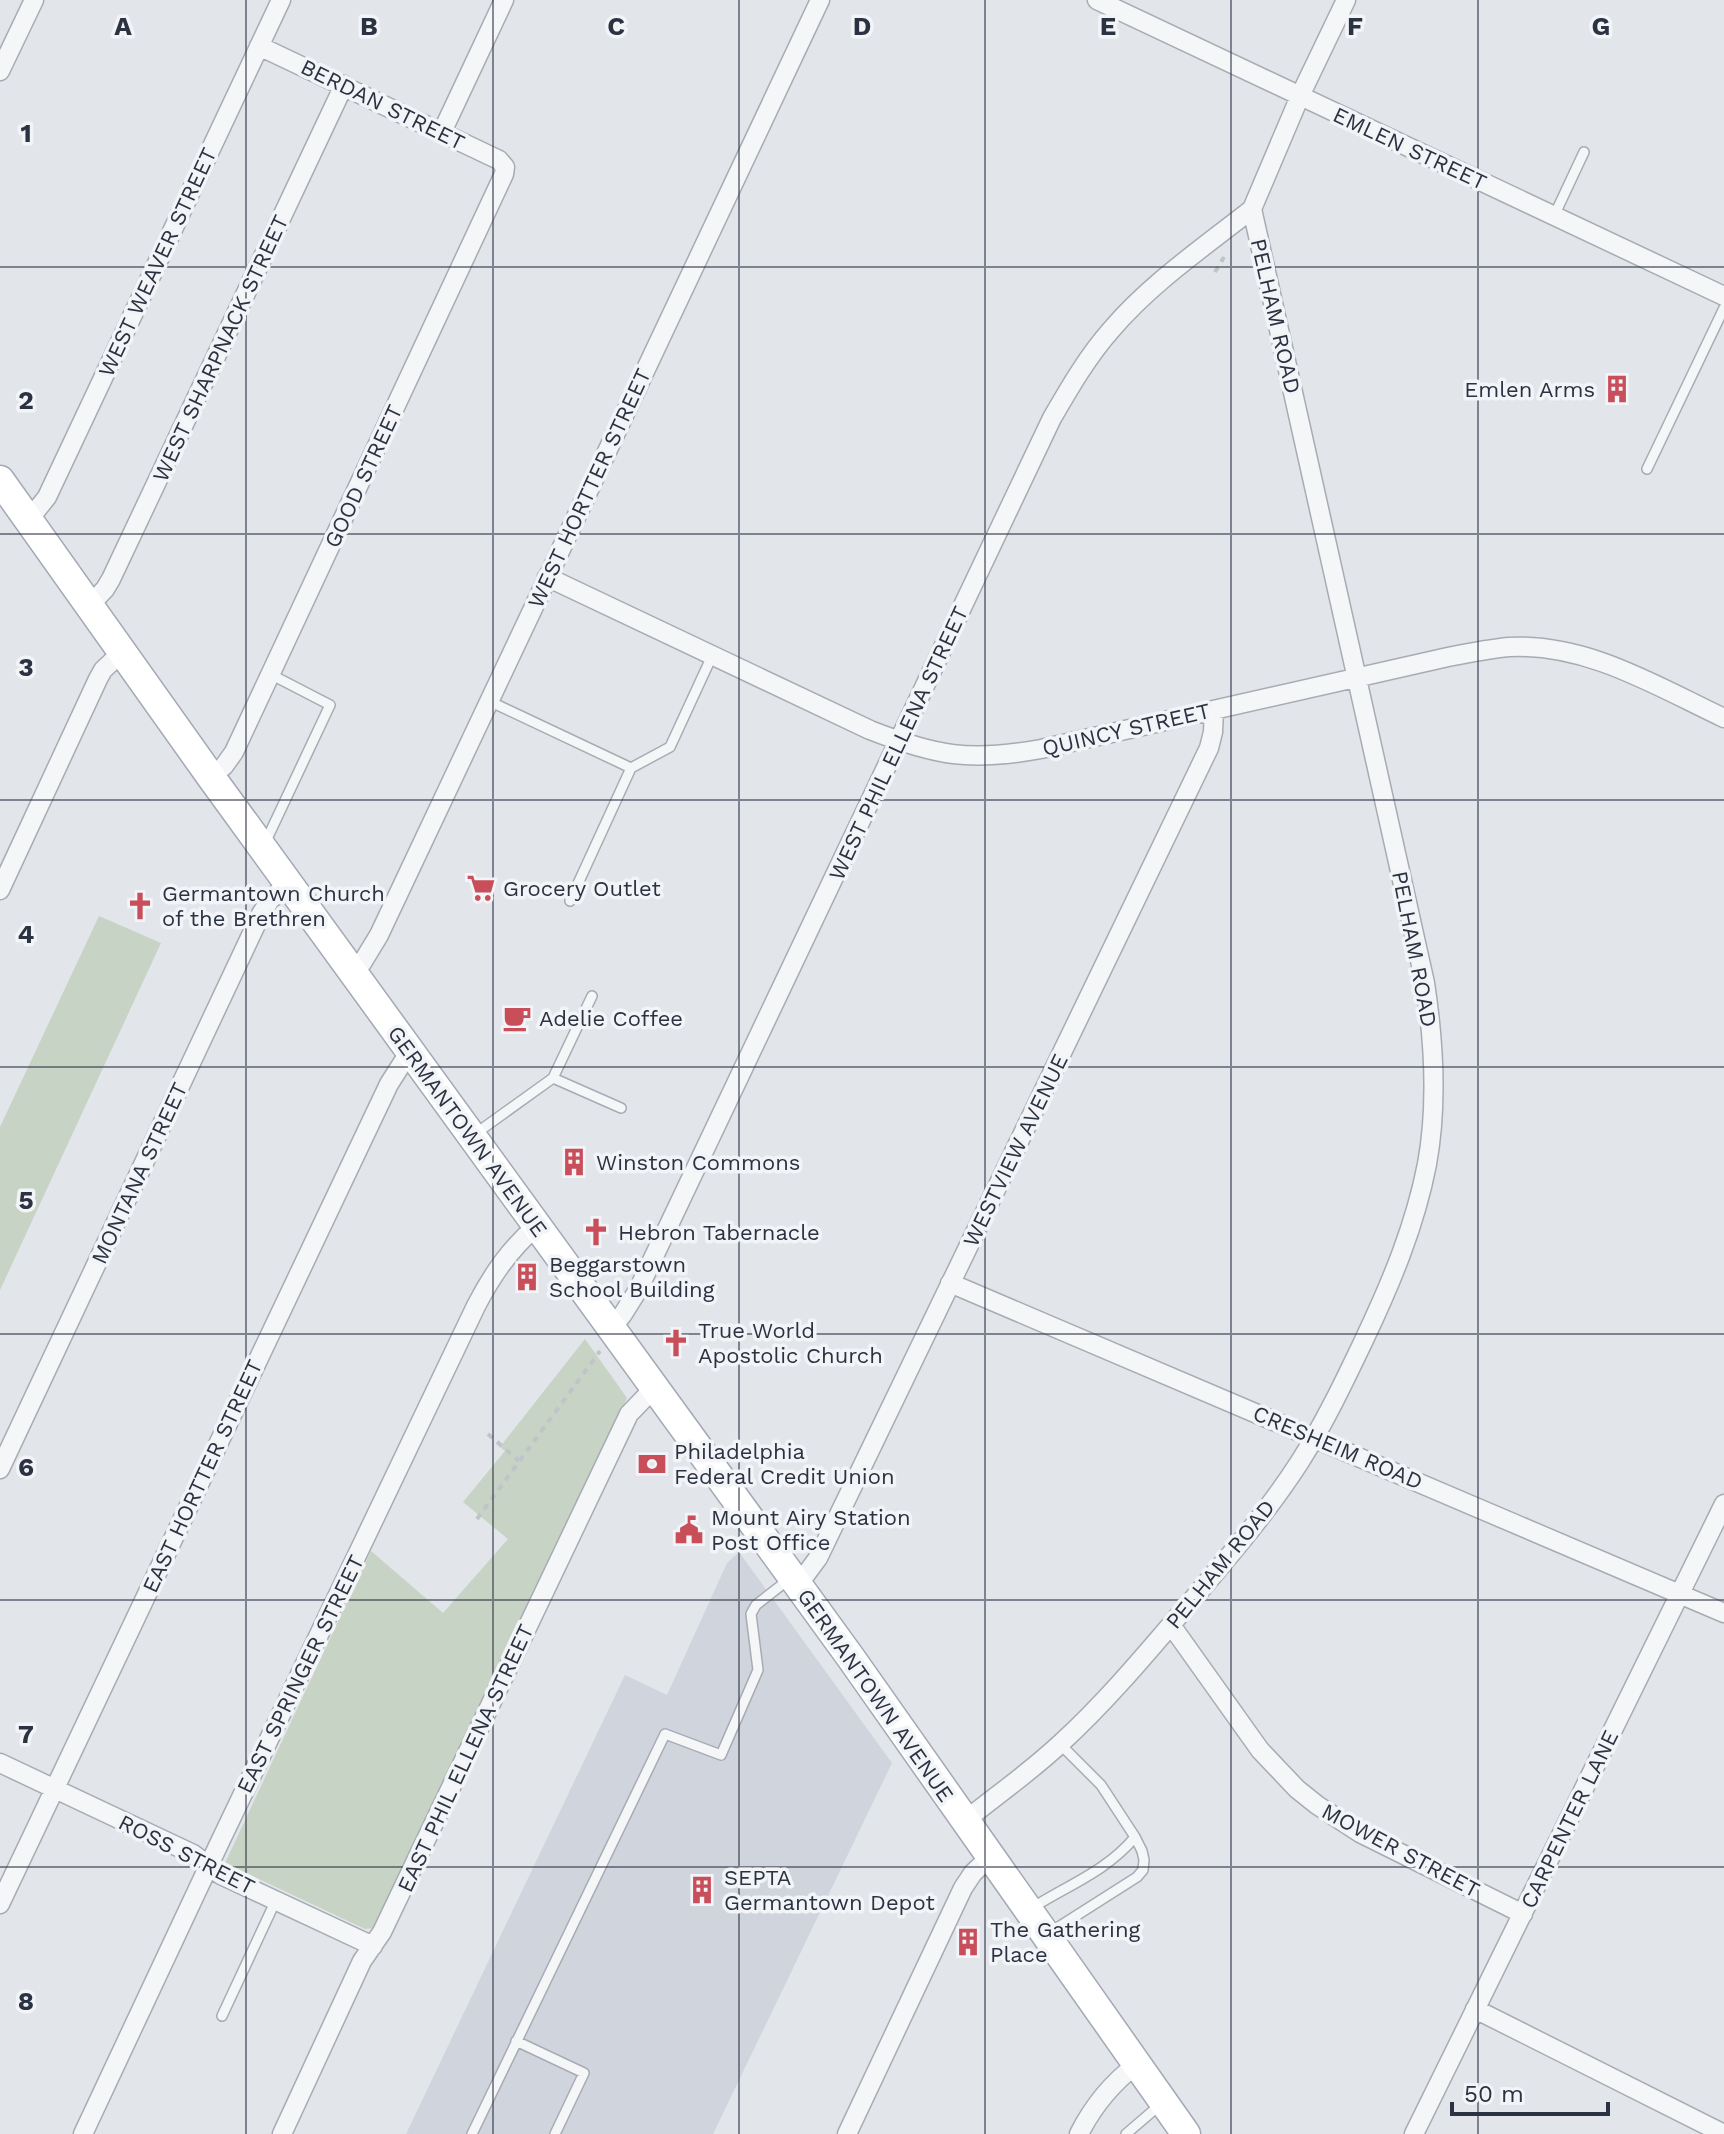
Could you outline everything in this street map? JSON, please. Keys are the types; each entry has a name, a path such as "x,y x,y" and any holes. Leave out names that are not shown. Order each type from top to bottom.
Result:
{"main road":[{"name":"GERMANTOWN AVENUE","path":"0,480 537,1226 606,1340 655,1387 966,1820 1186,2134"}],"street":[{"path":"0,71 34,0"},
{"name":"WEST WEAVER STREET","path":"27,518 47,497 281,0"},
{"path":"442,132 504,0"},
{"name":"WEST HORTTER STREET","path":"353,973 379,935 820,0"},
{"name":"EMLEN STREET","path":"1097,0 1724,296"},
{"name":"PELHAM ROAD","path":"966,1820 1019,1780 1110,1695 1274,1499 1315,1437 1373,1320 1412,1225 1427,1161 1433,1096 1431,1029 1425,983 1252,209 1300,96 1346,0"},
{"name":"BERDAN STREET","path":"259,46 499,160 505,167"},
{"name":"WEST SHARPNACK STREET","path":"89,606 111,579 344,85"},
{"name":"GOOD STREET","path":"211,777 234,752 505,167"},
{"name":"WEST PHIL ELLENA STREET","path":"606,1340 638,1290 1052,418 1076,377 1110,330 1167,277 1252,209"},
{"name":"QUINCY STREET","path":"547,577 899,742 968,757 1041,749 1481,650 1510,647 1551,649 1591,657 1724,718"},
{"path":"0,890 98,679 122,652"},
{"name":"WESTVIEW AVENUE","path":"795,1581 818,1558 1209,748 1214,710"},
{"name":"MONTANA STREET","path":"0,1469 261,914 270,900 288,883"},
{"name":"EAST HORTTER STREET","path":"0,1904 389,1084 412,1053"},
{"name":"EAST SPRINGER STREET","path":"83,2134 476,1306 515,1245 537,1226"},
{"name":"CRESHEIM ROAD","path":"950,1283 1724,1613"},
{"name":"EAST PHIL ELLENA STREET","path":"282,2134 362,1961 382,1932 629,1414 655,1387"},
{"name":"CARPENTER LANE","path":"1414,2134 1724,1504"},
{"name":"MOWER STREET","path":"1171,1625 1260,1750 1297,1789 1360,1833 1523,1914"},
{"name":"ROSS STREET","path":"0,1763 193,1854 221,1875 373,1946"},
{"path":"847,2134 963,1888 980,1864 991,1856"},
{"path":"1475,2009 1724,2134"},
{"path":"1079,2134 1091,2111 1111,2087 1137,2064"}],"lane":[{"path":"1554,216 1584,152"},
{"path":"1647,469 1724,308"},
{"path":"570,901 631,768 670,747 712,656"},
{"path":"262,848 330,705 270,674"},
{"path":"489,701 631,768"},
{"path":"472,1136 553,1078 592,996"},
{"path":"553,1078 621,1108"},
{"path":"472,2134 665,1734 721,1755 758,1670 751,1614 756,1605 795,1581"},
{"path":"1046,1935 1137,1877 1143,1870 1144,1860 1135,1837 1101,1785 1060,1744"},
{"path":"1029,1910 1111,1862 1135,1837"},
{"path":"222,2016 277,1899"},
{"path":"516,2041 584,2073 555,2134"},
{"path":"1126,2134 1163,2102"}],"path":[{"path":"477,1519 606,1340"},
{"path":"488,1434 519,1461"}],"shaded area":[{"name":"SEPTA Germantown Depot","path":"739,1552 892,1763 713,2134 406,2134 625,1675 667,1695 727,1563"}],"green space":[{"path":"99,916 161,943 0,1290 0,1127"},
{"path":"585,1339 627,1398 373,1928 365,1929 225,1863 371,1551 443,1613 508,1539 463,1502 505,1451 500,1447"}],"place":[{"name":"Emlen Arms","path":"1617,389"},
{"name":"Grocery Outlet","path":"481,888"},
{"name":"Germantown Church of the Brethren","path":"140,906"},
{"name":"Adelie Coffee","path":"517,1018"},
{"name":"Winston Commons","path":"574,1162"},
{"name":"Hebron Tabernacle","path":"596,1232"},
{"name":"Beggarstown School Building","path":"527,1277"},
{"name":"True World Apostolic Church","path":"676,1343"},
{"name":"Philadelphia Federal Credit Union","path":"652,1464"},
{"name":"Mount Airy Station Post Office","path":"689,1530"},
{"name":"SEPTA Germantown Depot","path":"702,1890"},
{"name":"The Gathering Place","path":"968,1942"}]}
